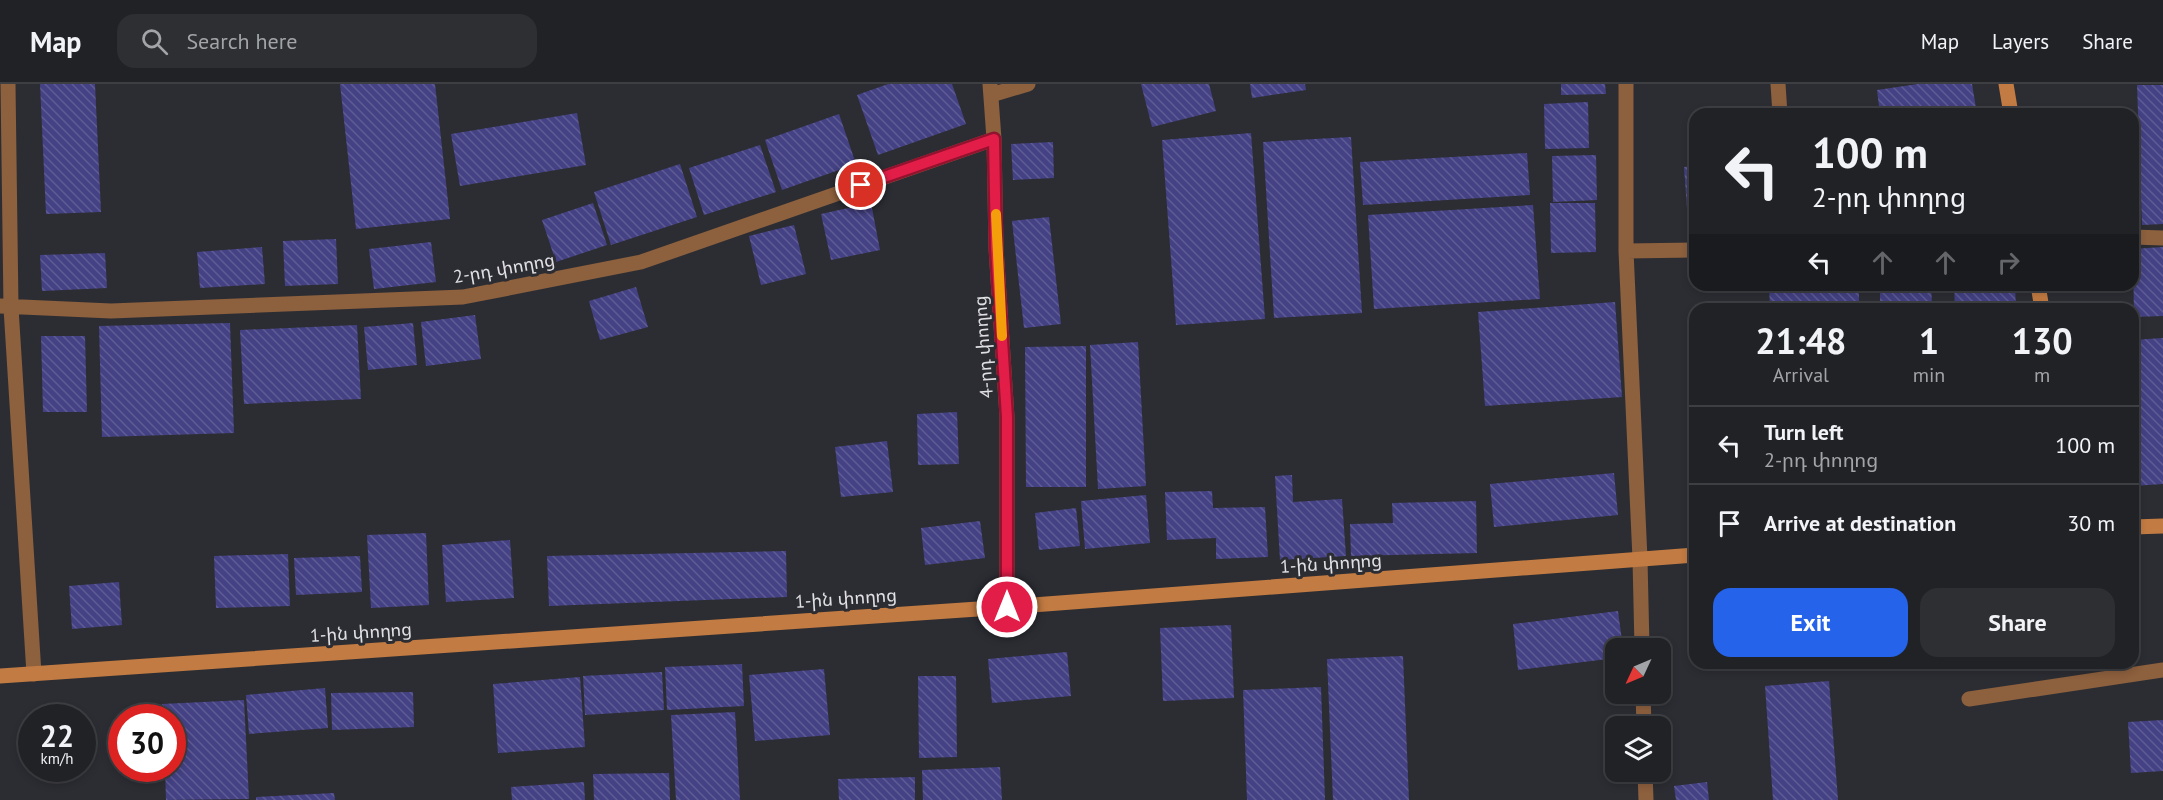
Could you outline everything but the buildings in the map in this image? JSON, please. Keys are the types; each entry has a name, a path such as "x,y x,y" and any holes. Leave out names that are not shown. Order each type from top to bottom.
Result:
{"main road":[{"path":"2006,84 2010,108"},
{"path":"2139,527 2163,526"},
{"name":"1-ին փողոց","path":"0,676 1007,607 1689,555"}],"street":[{"path":"8,84 6,307 34,674"},
{"path":"990,90 1028,84"},
{"path":"1626,84 1626,251 1641,559 1642,638"},
{"path":"1778,84 1780,108"},
{"name":"4-րդ փողոց","path":"990,90 994,139 996,248 1007,417 1007,607"},
{"name":"2-րդ փողոց","path":"6,307 111,311 463,297 641,262 994,139"},
{"path":"2139,237 2163,238"},
{"path":"1626,251 1689,250"},
{"path":"1969,699 2163,670"},
{"path":"1645,782 1646,800"}],"slow traffic":[{"path":"996,214 1002,336"}],"route":[{"path":"861,185 994,139 996,248 1007,417 1007,607"}]}
